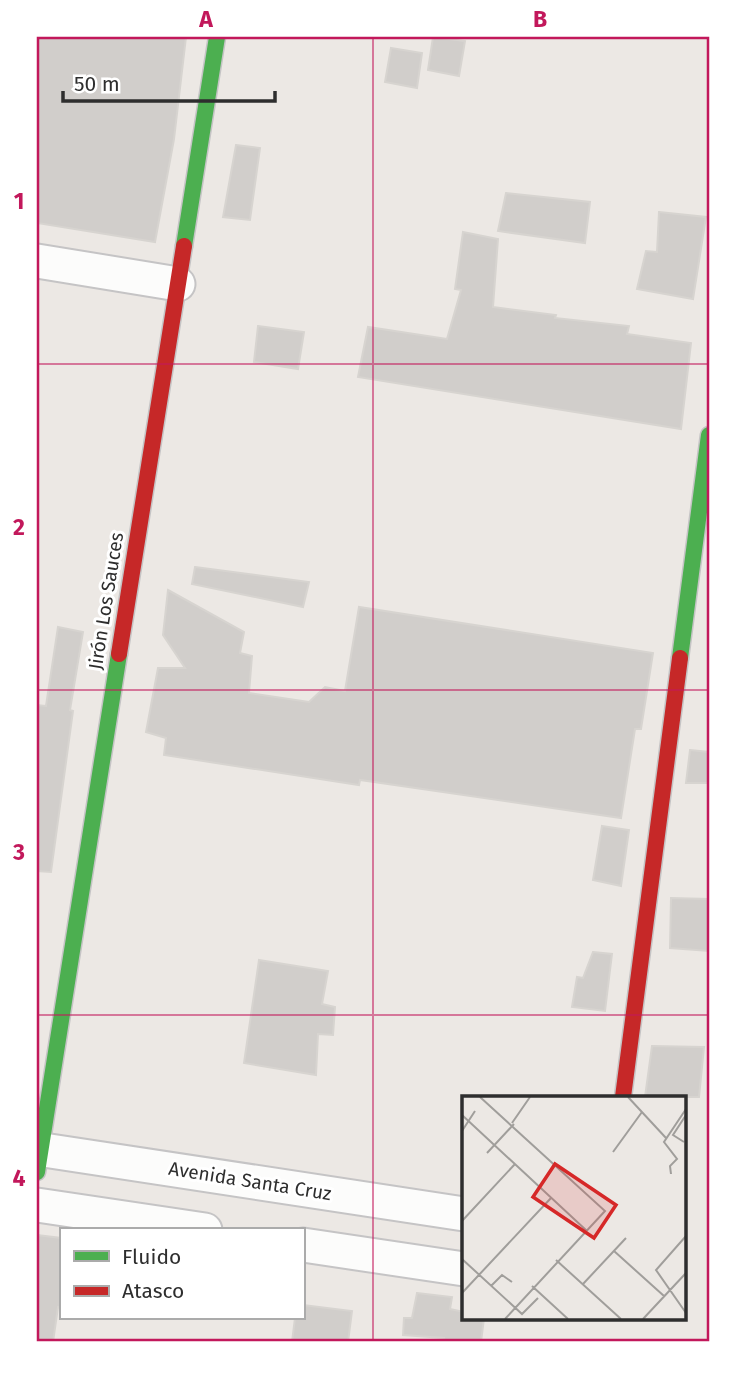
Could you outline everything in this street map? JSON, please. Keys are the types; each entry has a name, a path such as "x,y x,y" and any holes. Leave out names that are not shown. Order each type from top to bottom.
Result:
{"street":[{"name":"Jirón Los Sauces","path":"38,1157 217,37"},
{"path":"37,261 178,284"},
{"path":"623,1096 709,435"},
{"name":"Avenida Santa Cruz","path":"38,1157 462,1214"},
{"path":"37,1205 192,1228"},
{"path":"304,1245 462,1269"}],"building":[{"path":"37,37 186,37 174,139 155,242 37,223"},
{"path":"433,37 465,41 459,76 428,70"},
{"path":"391,48 422,53 417,88 385,82"},
{"path":"236,145 260,148 250,220 223,217"},
{"path":"506,193 590,202 585,243 498,231"},
{"path":"659,212 706,217 693,299 637,289 646,251 657,252"},
{"path":"463,232 498,239 493,307 556,315 555,318 629,326 627,334 691,343 681,429 358,377 368,327 447,339 461,290 455,289"},
{"path":"258,326 304,332 298,369 254,362"},
{"path":"195,567 309,582 303,607 192,584"},
{"path":"168,590 244,632 240,653 252,656 249,693 309,702 325,687 345,691 359,607 653,653 641,729 635,729 621,818 360,780 359,785 164,755 166,738 146,732 158,668 185,668 163,635"},
{"path":"58,627 83,632 70,710 73,711 51,872 37,871 37,705 46,706"},
{"path":"690,750 709,752 709,783 686,783"},
{"path":"602,826 629,830 621,886 593,880"},
{"path":"671,898 709,899 709,951 670,948"},
{"path":"593,952 612,954 605,1011 572,1007 577,977 583,978"},
{"path":"259,960 328,971 322,1004 335,1007 333,1035 318,1034 316,1075 244,1063"},
{"path":"652,1046 704,1047 699,1097 645,1096"},
{"path":"37,1235 60,1238 60,1308 58,1307 53,1342 37,1342"},
{"path":"417,1293 452,1297 450,1309 462,1312 462,1320 484,1320 481,1342 443,1342 444,1338 403,1335 404,1318 412,1318"},
{"path":"304,1305 352,1311 348,1342 292,1342 295,1320 304,1320"}],"traffic: fast":[{"path":"184,246 217,37"},
{"path":"680,658 709,435"},
{"path":"37,1172 119,654"}],"traffic: jam":[{"path":"119,654 184,246"},
{"path":"623,1096 680,658"}]}
